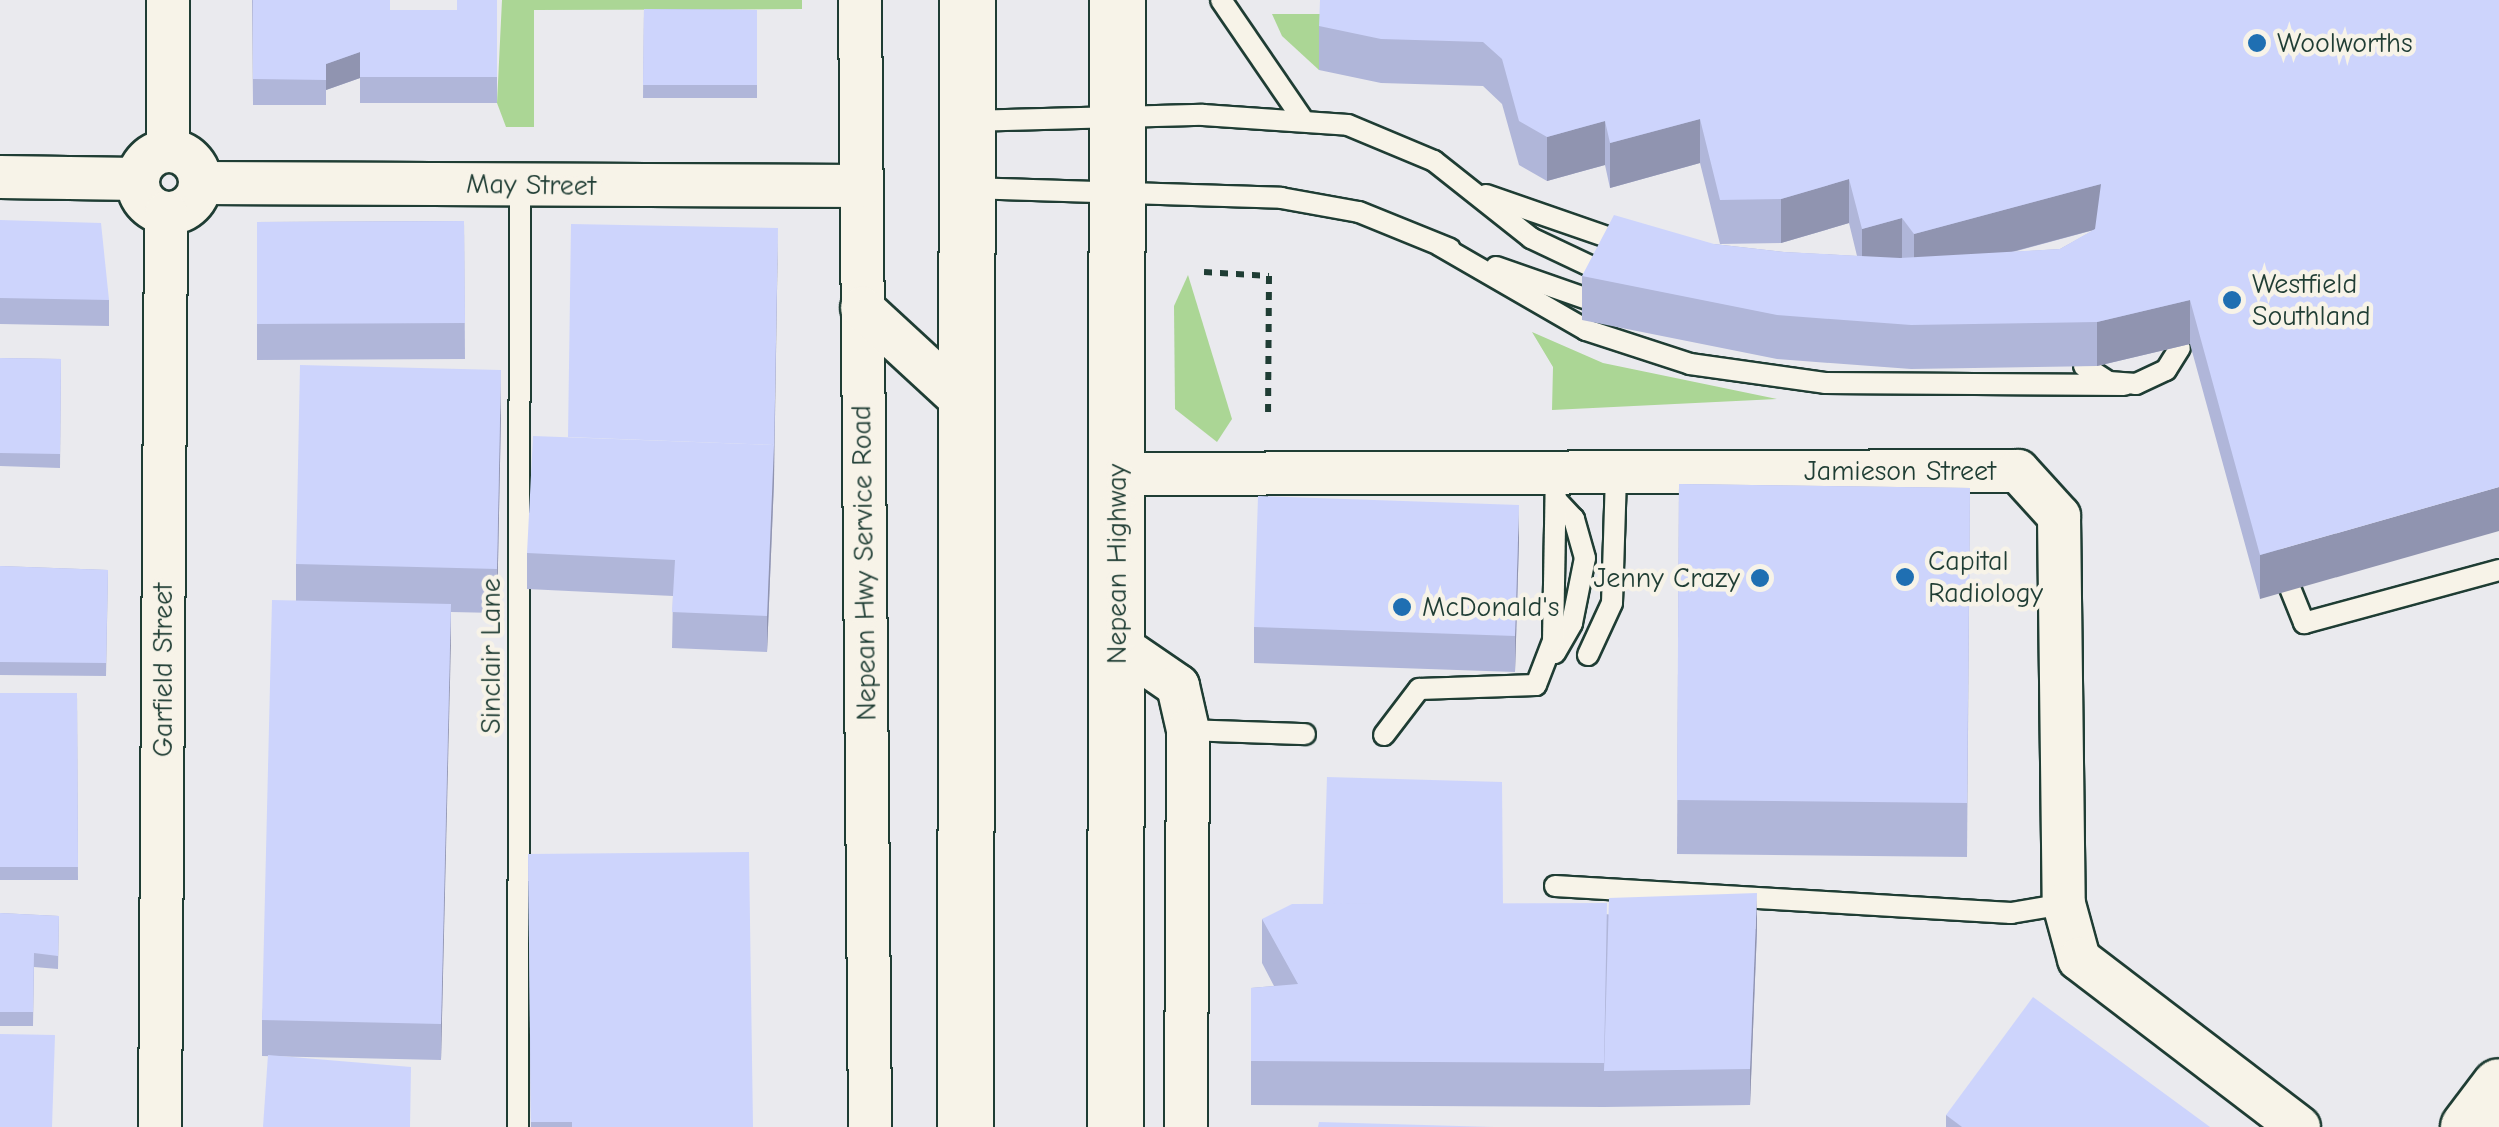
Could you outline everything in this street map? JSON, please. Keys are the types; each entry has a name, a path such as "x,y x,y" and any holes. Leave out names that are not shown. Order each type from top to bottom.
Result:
{"main road":[{"path":"965,1127 967,0"},
{"name":"Nepean Highway","path":"1115,1127 1117,0"},
{"path":"2468,1127 2499,1086"}],"street":[{"path":"0,177 153,165 188,157 200,183 190,205 166,213 148,204 153,165 168,0"},
{"name":"Nepean Hwy Service Road","path":"870,1127 860,186 871,4"},
{"name":"May Street","path":"200,183 860,186"},
{"name":"Garfield Street","path":"160,1127 166,213"},
{"path":"862,308 966,404"},
{"name":"Jamieson Street","path":"1117,474 1556,488 1616,474 1960,468 2018,471 2040,487 2059,516 2064,904 2079,958 2106,987 2299,1127"},
{"path":"1117,644 1178,686 1188,730 1186,1127"}],"lane":[{"path":"1221,0 1301,117"},
{"path":"966,122 1301,117 1384,138 1486,195 1648,249"},
{"name":"Sinclair Lane","path":"518,1127 520,185"},
{"path":"966,188 1318,203 1593,301"},
{"path":"1486,195 1531,238 1607,274"},
{"path":"1439,245 1586,330 1690,364 1825,383 2124,385 2153,379 2180,348"},
{"path":"2084,366 2124,385"},
{"path":"1588,655 1612,603 1616,474"},
{"path":"1548,667 1556,488"},
{"path":"1384,735 1419,689 1500,692 1536,684 1548,667 1572,622 1584,558 1574,519 1556,488"},
{"path":"2290,588 2304,623 2499,570"},
{"path":"1188,730 1305,734"},
{"path":"1556,886 2011,913 2064,904"}],"path":[{"path":"1204,272 1269,276 1268,420"}],"green space":[{"path":"502,0 802,0 802,9 534,10 534,127 506,127 497,103"},
{"path":"1272,14 1321,14 1319,70 1282,36"},
{"path":"1188,275 1232,419 1217,442 1175,409 1174,306"},
{"path":"1532,332 1603,363 1777,399 1552,410 1553,367"}],"building":[{"path":"253,0 390,0 390,10 457,10 457,0 497,0 497,77 360,77 360,52 326,64 326,80 253,79"},
{"name":"Westfield Southland","path":"1320,0 2499,0 2499,487 2260,555 2190,300 2097,322 1911,325 1777,315 1582,276 1614,215 1714,244 1784,252 1900,258 2060,249 2095,229 2101,184 1914,234 1902,218 1862,229 1849,179 1781,199 1720,200 1700,119 1610,143 1605,121 1547,137 1519,121 1502,59 1483,42 1381,39 1319,26"},
{"path":"644,9 757,10 757,85 643,85"},
{"path":"0,220 101,223 109,300 0,298"},
{"path":"464,221 465,323 257,324 257,222"},
{"path":"571,224 778,228 774,455 774,445 568,437"},
{"path":"0,358 61,359 60,454 0,453"},
{"path":"300,365 501,370 497,569 296,564"},
{"path":"533,436 774,445 767,616 672,612 675,560 527,553"},
{"path":"1679,484 1970,488 1967,803 1677,800"},
{"path":"1258,496 1519,505 1515,636 1254,627"},
{"path":"0,566 108,570 106,663 0,662"},
{"path":"272,600 451,604 441,1024 262,1020"},
{"path":"0,693 77,693 78,867 0,867"},
{"path":"1327,777 1502,782 1503,904 1323,904"},
{"path":"749,852 753,1127 572,1127 572,1122 531,1122 528,854"},
{"path":"1757,893 1750,1069 1604,1071 1609,898"},
{"path":"1607,903 1604,1063 1251,1061 1251,988 1298,984 1262,919 1292,904"},
{"path":"0,913 59,916 58,956 34,953 33,1012 0,1012"},
{"path":"2033,997 2210,1127 1962,1127 1946,1115"},
{"path":"0,1034 55,1035 52,1127 0,1127"},
{"path":"268,1055 411,1067 410,1127 263,1127"},
{"path":"1319,1122 1494,1127 1318,1127"}],"place":[{"name":"Woolworths","path":"2257,43"},
{"name":"Westfield Southland","path":"2232,300"},
{"name":"Capital Radiology","path":"1905,577"},
{"name":"Jenny Crazy","path":"1760,578"},
{"name":"McDonald's","path":"1402,607"}]}
